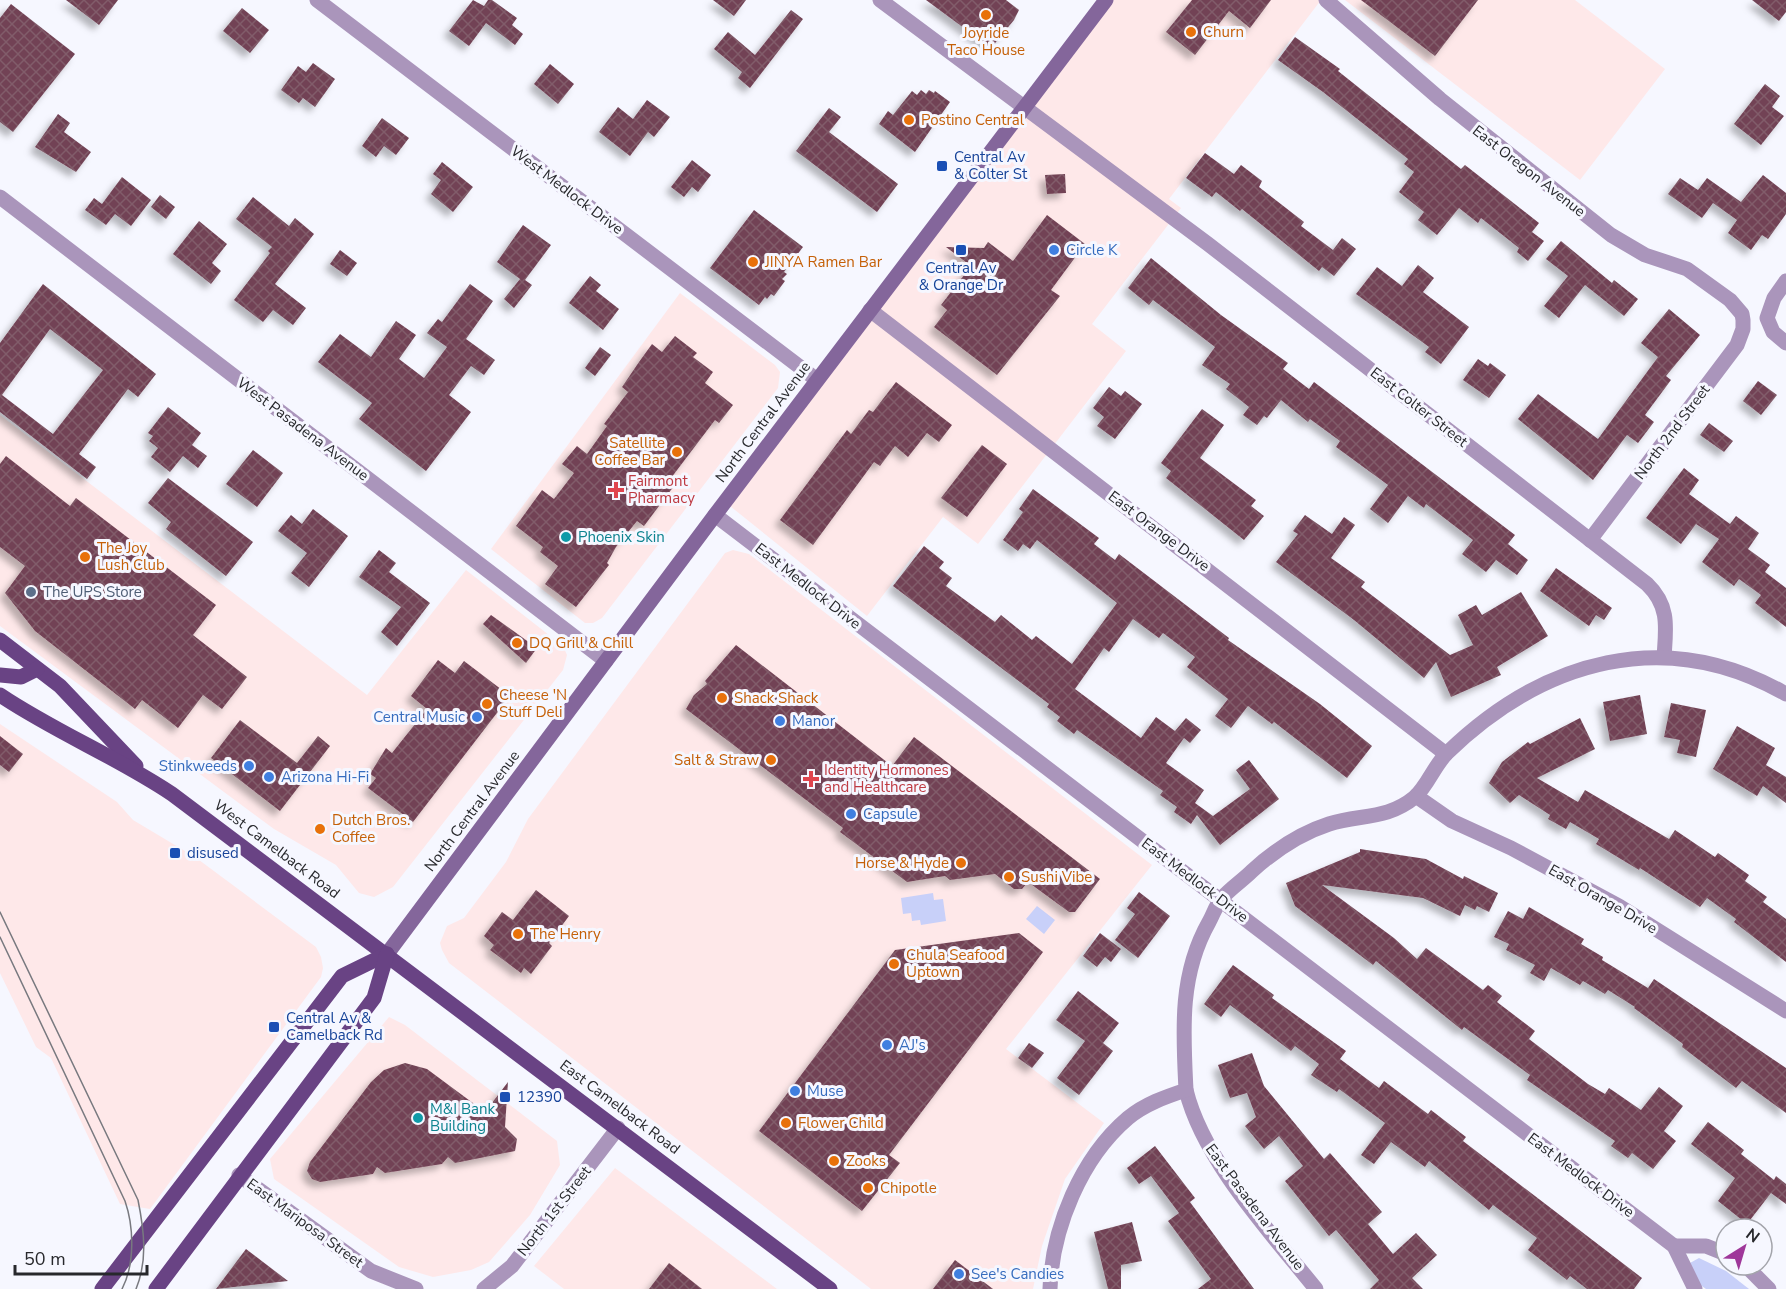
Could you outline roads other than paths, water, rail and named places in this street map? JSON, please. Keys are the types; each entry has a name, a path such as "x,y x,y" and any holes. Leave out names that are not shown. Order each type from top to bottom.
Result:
{"main road":[{"name":"North Central Avenue","path":"156,1289 239,1175 374,998 387,954 715,514 1106,0"},
{"name":"West Camelback Road","path":"0,640 60,686 144,775"},
{"path":"0,675 21,676 37,669"},
{"name":"West Camelback Road","path":"0,695 34,717 144,775 387,954"},
{"name":"North Central Avenue","path":"102,1289 342,976 387,954"},
{"name":"East Camelback Road","path":"387,954 830,1289"}],"street":[{"name":"West Medlock Drive","path":"317,0 817,380"},
{"name":"East Colter Street","path":"880,0 1209,244 1657,594 1666,617 1664,657"},
{"name":"East Oregon Avenue","path":"1327,1 1430,91 1528,171 1628,246 1687,269 1702,279 1737,308 1743,320"},
{"name":"West Pasadena Avenue","path":"0,197 606,661"},
{"path":"1786,281 1774,298 1767,318 1773,332 1786,343"},
{"name":"East Orange Drive","path":"870,310 1446,754"},
{"name":"North 2nd Street","path":"1590,540 1737,345 1743,329 1743,320"},
{"name":"East Medlock Drive","path":"715,514 1674,1246 1695,1289"},
{"path":"1050,1289 1054,1256 1066,1210 1093,1159 1129,1118 1160,1098 1186,1090 1182,1030 1186,986 1198,942 1221,899 1274,851 1329,824 1388,814 1416,796 1446,754 1513,701 1553,678 1596,663 1664,657 1711,664 1741,672 1786,694"},
{"name":"East Orange Drive","path":"1416,796 1452,821 1531,858 1619,906 1786,1011"},
{"name":"East Pasadena Avenue","path":"1186,1090 1192,1114 1203,1136 1248,1204 1316,1289"},
{"name":"North 1st Street","path":"484,1289 500,1277 544,1226 618,1128"},
{"name":"East Mariposa Street","path":"239,1175 371,1271 416,1289"},
{"path":"1674,1246 1706,1246 1714,1249"},
{"name":"East Mariposa Street","path":"371,1271 380,1289"},
{"path":"468,1289 500,1277"},
{"path":"1757,1277 1769,1289"}],"tram line":[{"path":"0,912 138,1200 144,1245 142,1267 136,1289"},
{"path":"0,937 125,1201 132,1245 129,1268 122,1289"}],"place":[{"name":"Joyride Taco House","path":"986,15"},
{"name":"Churn","path":"1191,32"},
{"name":"Postino Central","path":"909,120"},
{"name":"Central Av & Colter St","path":"942,166"},
{"name":"Central Av & Orange Dr","path":"961,250"},
{"name":"Circle K","path":"1054,250"},
{"name":"JINYA Ramen Bar","path":"753,262"},
{"name":"Satellite Coffee Bar","path":"677,452"},
{"name":"Fairmont Pharmacy","path":"616,490"},
{"name":"Phoenix Skin","path":"566,537"},
{"name":"The Joy Lush Club","path":"85,557"},
{"name":"The UPS Store","path":"31,592"},
{"name":"DQ Grill & Chill","path":"517,643"},
{"name":"Shack Shack","path":"722,698"},
{"name":"Cheese 'N Stuff Deli","path":"487,704"},
{"name":"Central Music","path":"477,717"},
{"name":"Manor","path":"780,721"},
{"name":"Salt & Straw","path":"771,760"},
{"name":"Stinkweeds","path":"249,766"},
{"name":"Arizona Hi-Fi","path":"269,777"},
{"name":"Identity Hormones and Healthcare","path":"811,779"},
{"name":"Capsule","path":"851,814"},
{"name":"Dutch Bros. Coffee","path":"320,829"},
{"name":"disused","path":"175,853"},
{"name":"Horse & Hyde","path":"961,863"},
{"name":"Sushi Vibe","path":"1009,877"},
{"name":"The Henry","path":"518,934"},
{"name":"Chula Seafood Uptown","path":"894,964"},
{"name":"Central Av & Camelback Rd","path":"274,1027"},
{"name":"AJ's","path":"887,1045"},
{"name":"Muse","path":"795,1091"},
{"name":"12390","path":"505,1097"},
{"name":"M&I Bank Building","path":"418,1118"},
{"name":"Flower Child","path":"786,1123"},
{"name":"Zooks","path":"834,1161"},
{"name":"Chipotle","path":"868,1188"},
{"name":"See's Candies","path":"959,1274"}]}
